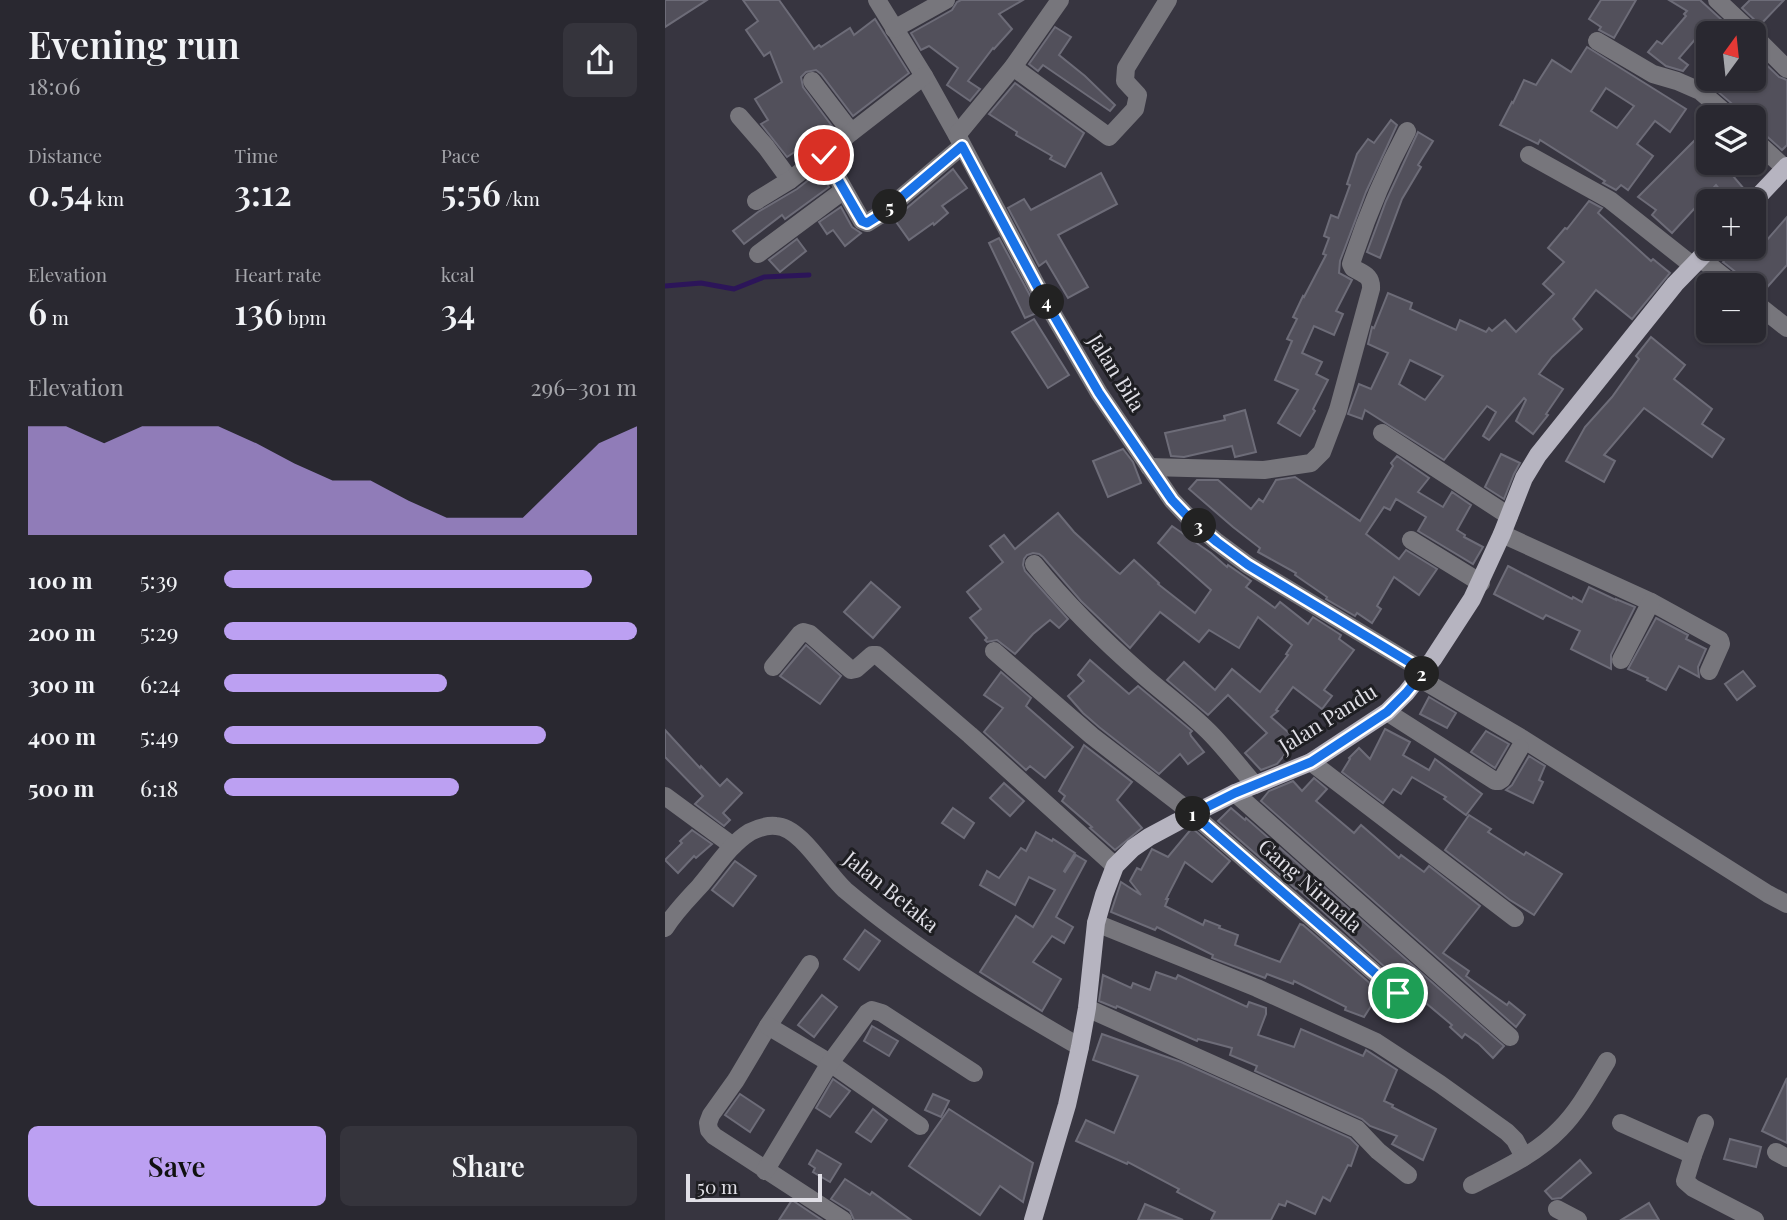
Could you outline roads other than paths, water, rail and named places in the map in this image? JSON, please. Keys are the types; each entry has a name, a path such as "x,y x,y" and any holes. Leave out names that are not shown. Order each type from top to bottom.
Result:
{"main road":[{"path":"1765,189 1786,167"},
{"name":"Jalan Pandu","path":"1033,1220 1067,1105 1087,1008 1096,923 1115,866 1149,837 1235,793 1311,762 1387,712 1421,674 1467,607 1481,583 1524,478 1538,455 1675,284 1699,259"}],"street":[{"name":"Jalan Bila","path":"877,0 924,76 1039,290 1099,393 1172,500 1190,519 1248,565 1787,904"},
{"path":"894,29 946,0"},
{"path":"824,155 862,221 867,223 883,213 960,140 1060,0"},
{"path":"1013,67 1109,137 1135,109 1138,95 1125,81 1126,68 1168,0"},
{"path":"1717,0 1739,21"},
{"path":"1597,41 1653,74 1700,91 1716,105"},
{"path":"1766,47 1787,69"},
{"path":"756,201 824,155 924,76"},
{"path":"812,82 851,132"},
{"path":"739,116 790,180"},
{"path":"1149,467 1263,470 1311,463 1322,452 1338,410 1371,289 1370,279 1353,268 1352,262 1387,168 1407,131"},
{"path":"1766,150 1786,167"},
{"path":"1529,155 1610,200 1696,254"},
{"path":"758,254 844,190"},
{"path":"1703,259 1720,273"},
{"path":"1766,311 1787,328"},
{"path":"1382,433 1509,516"},
{"path":"1502,534 1651,602 1720,640 1721,645 1709,671"},
{"path":"1411,540 1481,583"},
{"path":"1034,564 1081,617 1213,736 1255,785"},
{"path":"1621,660 1651,602"},
{"path":"773,667 803,632 810,634 851,670 877,654 1115,866"},
{"name":"Gang Nirmala","path":"994,650 1092,736 1193,814 1398,993"},
{"path":"1387,712 1495,781 1502,779 1520,748"},
{"path":"1311,762 1515,919"},
{"path":"1235,793 1510,1037"},
{"path":"665,796 733,846"},
{"name":"Jalan Betaka","path":"668,918 733,846 750,832 761,827 782,826 792,832 843,888 876,914 981,987 1080,1047"},
{"path":"1096,923 1257,988 1376,1042 1507,1132 1515,1140 1524,1157"},
{"path":"810,964 708,1123 713,1136 843,1220"},
{"path":"1087,1008 1357,1129 1378,1151 1408,1175"},
{"path":"765,1171 830,1063 872,1010 877,1010 974,1073"},
{"path":"768,1026 830,1063 920,1126"},
{"path":"1472,1185 1524,1157 1560,1129 1607,1061"},
{"path":"1621,1123 1693,1155"},
{"path":"1705,1123 1685,1181 1693,1188 1755,1220"},
{"path":"1557,1209 1578,1220"}],"waterway":[{"path":"665,286 701,283 734,289 764,277 809,275"}]}
